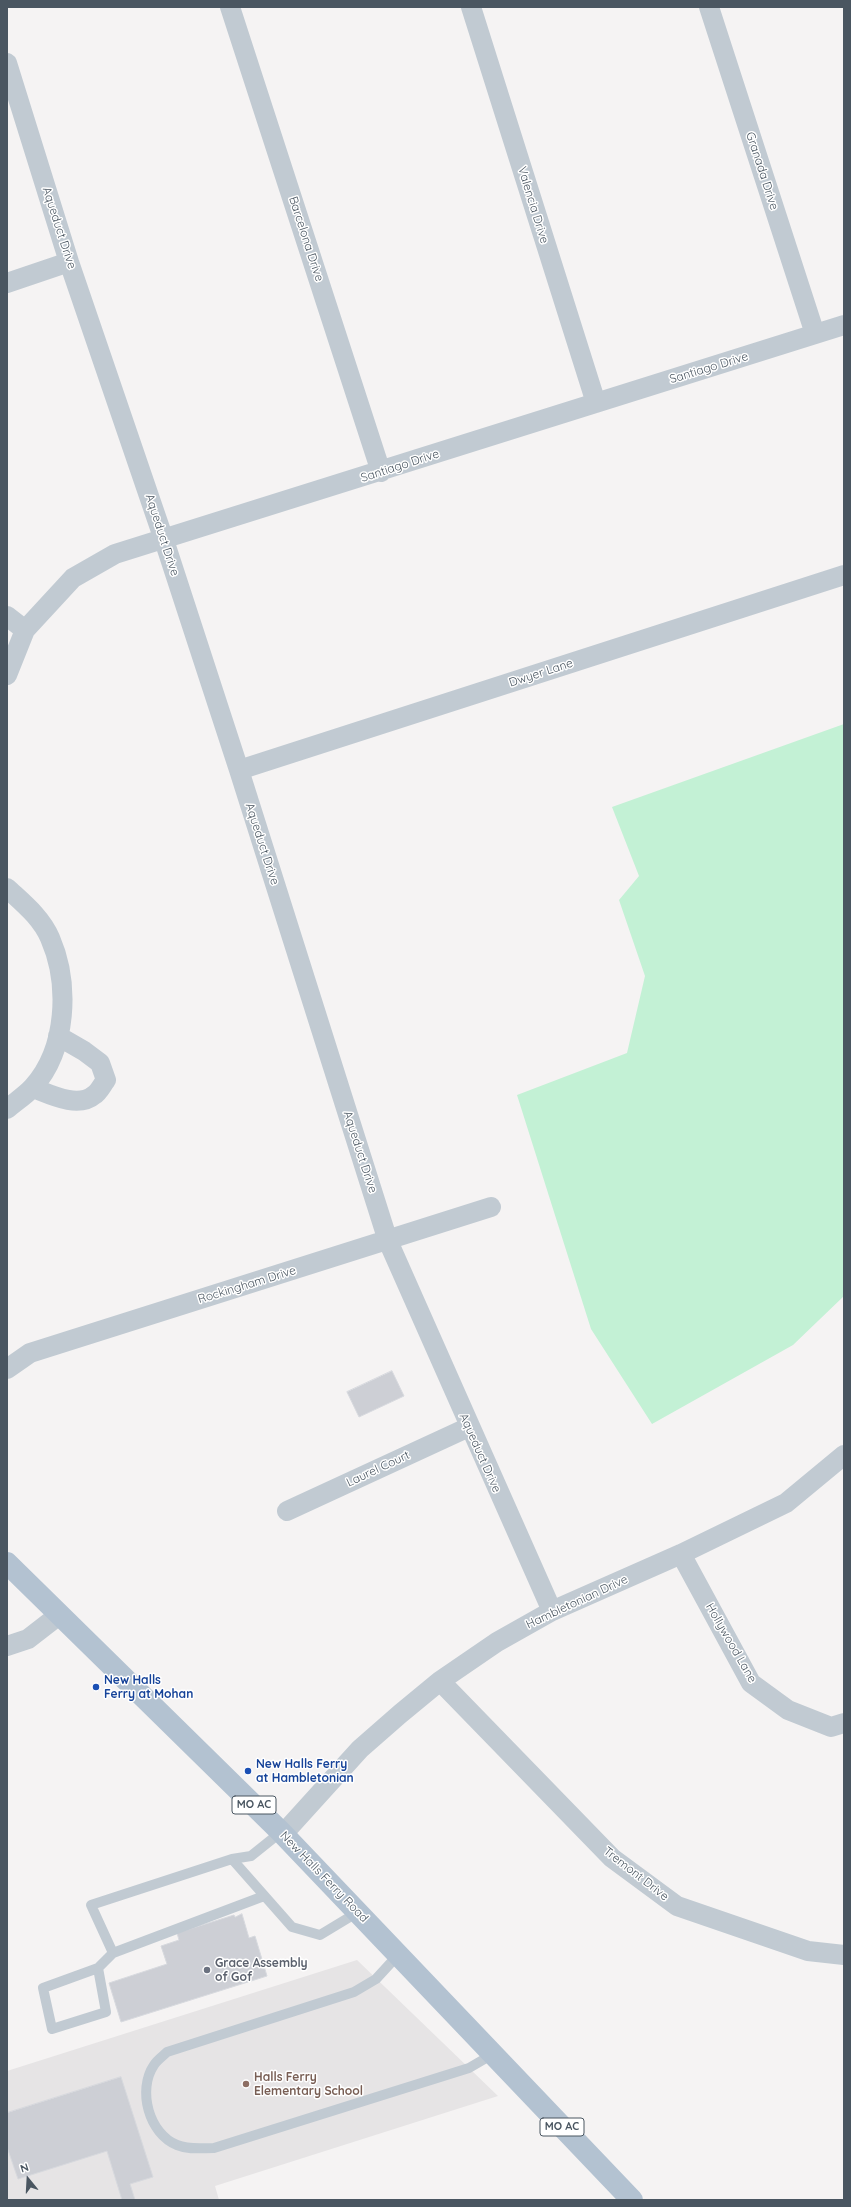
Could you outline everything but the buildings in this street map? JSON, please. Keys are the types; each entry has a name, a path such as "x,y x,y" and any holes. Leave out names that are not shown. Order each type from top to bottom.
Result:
{"main road":[{"name":"New Halls Ferry Road","path":"7,1562 59,1615 282,1833 632,2200"}],"street":[{"name":"Barcelona Drive","path":"230,7 381,472"},
{"name":"Valencia Drive","path":"471,7 596,403"},
{"name":"Granada Drive","path":"709,7 815,334"},
{"name":"Aqueduct Drive","path":"7,63 69,262 164,540 239,770 388,1241 468,1426 552,1611"},
{"path":"7,283 69,262"},
{"name":"Santiago Drive","path":"7,675 25,630 73,578 115,554 381,472 844,325"},
{"name":"Dwyer Lane","path":"239,770 844,575"},
{"path":"7,616 25,630"},
{"path":"7,888 34,912 50,937 60,970 63,1016 52,1058 33,1088 7,1108"},
{"path":"33,1088 60,1099 77,1100 93,1096 106,1080 100,1064 84,1051 58,1036"},
{"name":"Rockingham Drive","path":"7,1369 30,1353 388,1241 491,1207"},
{"name":"Laurel Court","path":"287,1511 468,1426"},
{"name":"Hambletonian Drive","path":"282,1833 360,1749 440,1681 497,1642 552,1611 681,1554 786,1503 844,1455"},
{"name":"Hollywood Lane","path":"681,1554 751,1683 788,1710 831,1727 844,1723"},
{"path":"7,1646 28,1639 59,1615"},
{"name":"Tremont Drive","path":"440,1681 612,1858 677,1906 808,1951 844,1955"}],"lane":[{"path":"114,1953 91,1905 232,1859 251,1856 282,1833"},
{"path":"232,1859 292,1927 320,1935 358,1912"},
{"path":"98,1968 106,2012 52,2030 43,1988 98,1968 114,1953 264,1896"},
{"path":"398,1955 376,1978 354,1992 167,2052 154,2065 148,2081 147,2106 152,2122 162,2134 176,2144 190,2149 214,2148 469,2068 493,2054"}],"shaded area":[{"name":"Halls Ferry Elementary School","path":"357,1960 498,2096 215,2186 219,2200 7,2200 7,2071"}],"green space":[{"path":"844,724 844,1296 793,1345 652,1424 591,1329 517,1095 627,1053 645,976 619,900 639,876 612,807"}],"place":[{"name":"New Halls Ferry at Mohan","path":"96,1687"},
{"name":"New Halls Ferry at Hambletonian","path":"248,1771"},
{"name":"Grace Assembly of Gof","path":"207,1970"},
{"name":"Halls Ferry Elementary School","path":"246,2084"}]}
